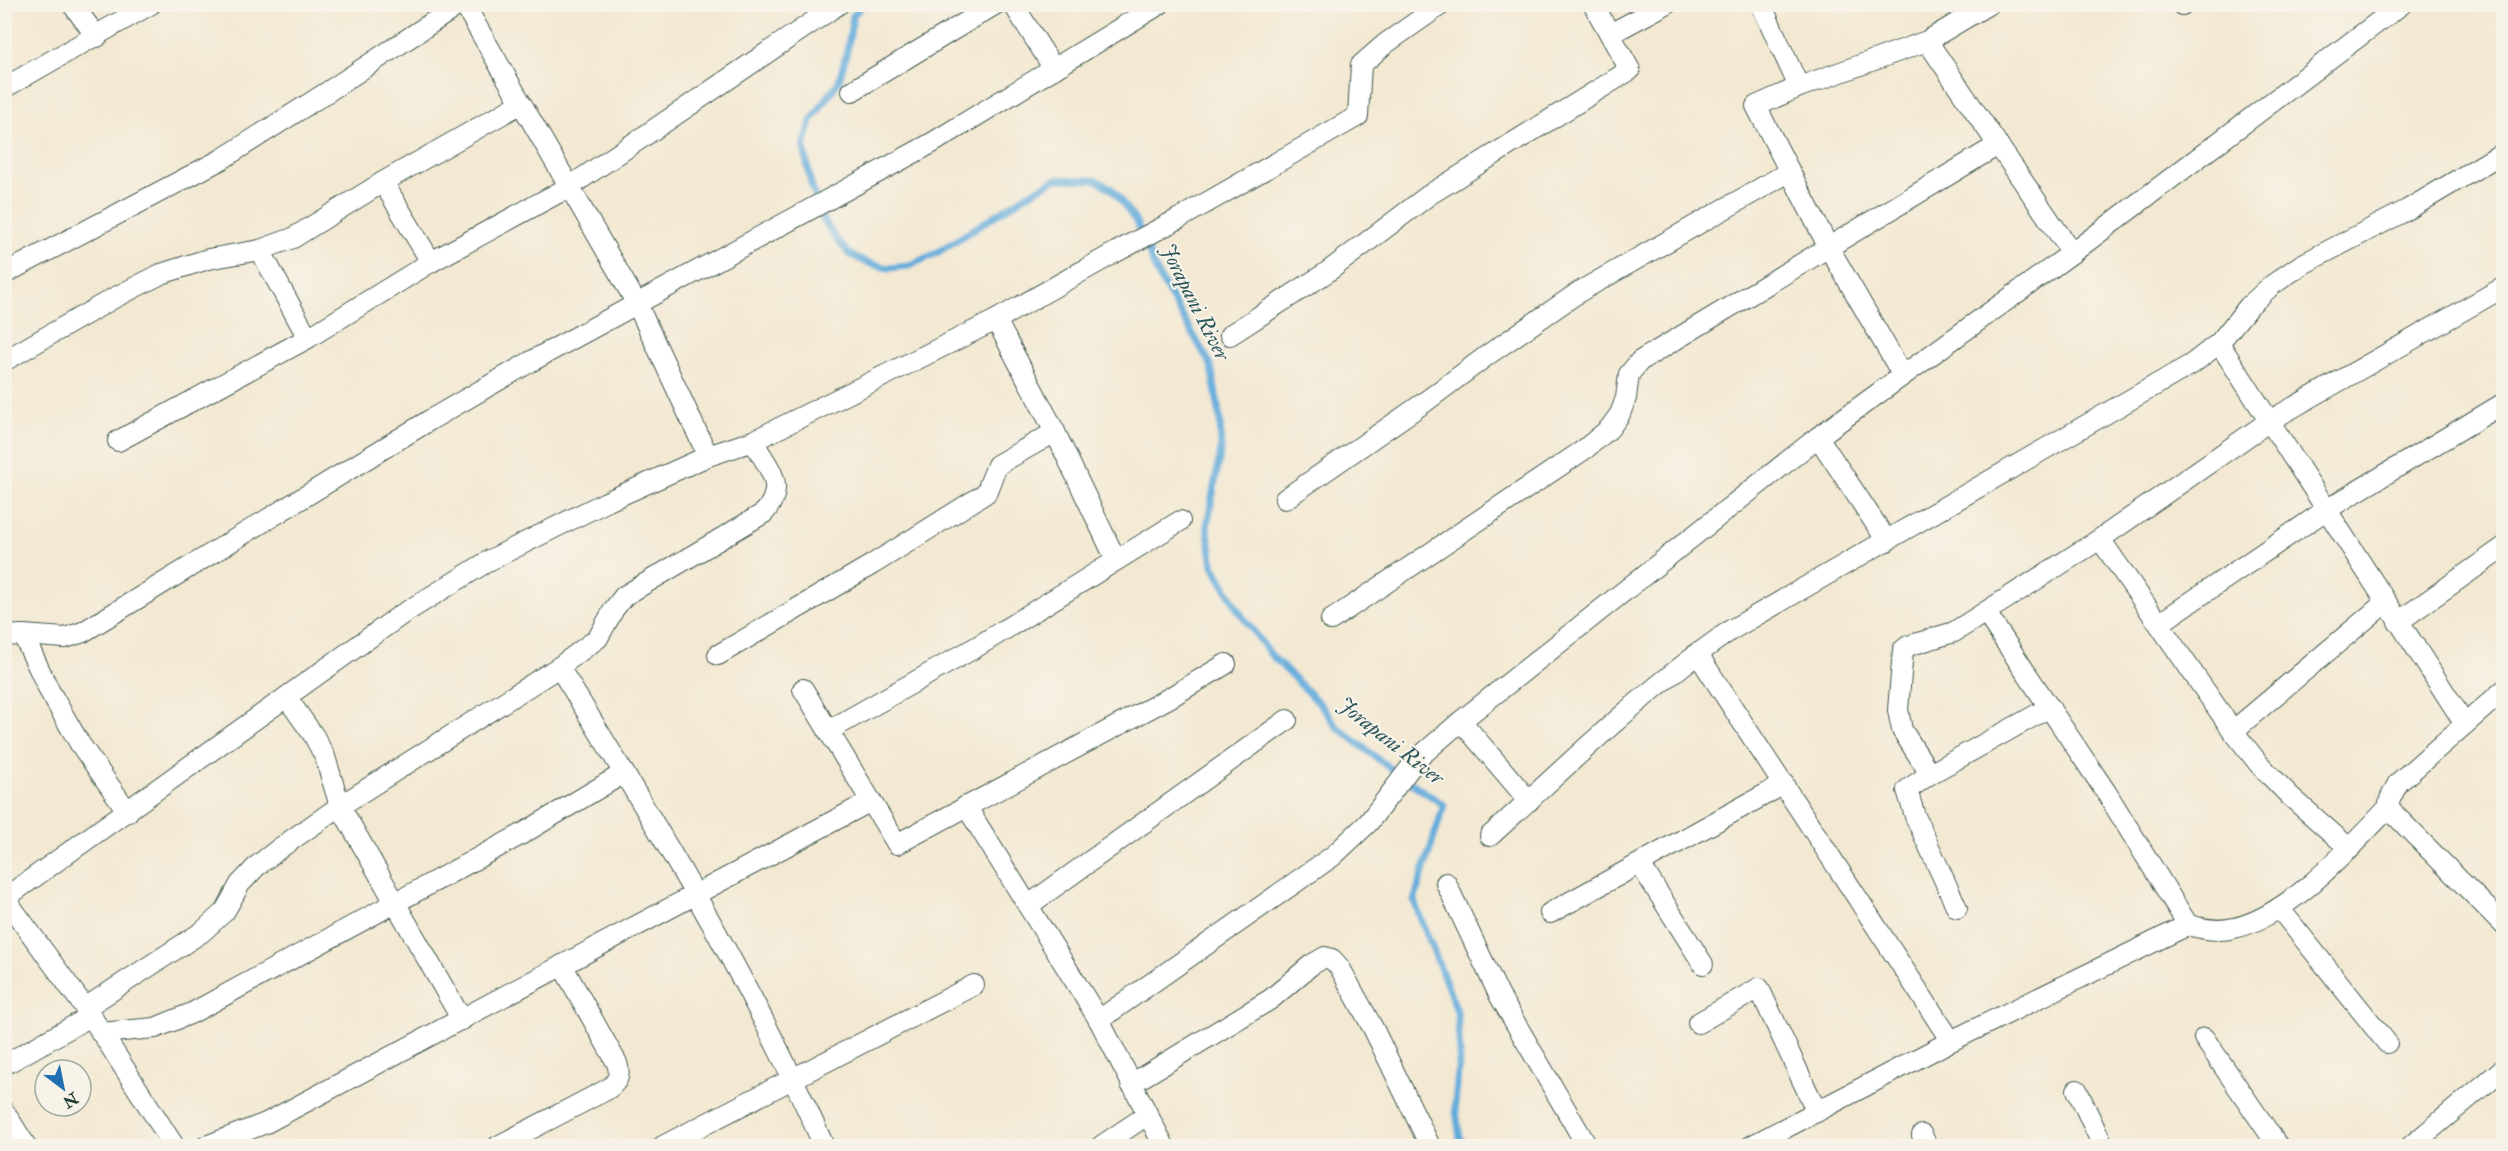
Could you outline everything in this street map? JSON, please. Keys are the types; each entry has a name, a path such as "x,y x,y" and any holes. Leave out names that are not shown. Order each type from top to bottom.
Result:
{"street":[{"path":"72,4 97,37"},
{"path":"4,88 97,37 151,4"},
{"path":"4,274 222,159 462,4 637,304 708,456"},
{"path":"118,441 308,338 431,262 568,187 839,4"},
{"path":"852,91 996,4"},
{"path":"1013,4 1054,69"},
{"path":"14,635 65,638 83,632 430,420 932,143 1160,4"},
{"path":"174,1146 92,1019 5,897 128,812 401,615 490,560 606,502 708,456 753,441 996,320 1358,116 1361,65 1385,44 1442,4"},
{"path":"1230,335 1326,273 1430,195 1630,70 1593,4"},
{"path":"1610,34 1666,4"},
{"path":"1761,4 1799,87"},
{"path":"1902,374 1829,248 1756,106 1799,87 1927,41 1989,4"},
{"path":"1100,1020 1332,856 1368,823 1417,759 1461,721 1818,437 2072,253 2402,4"},
{"path":"1927,41 2072,253"},
{"path":"4,361 114,298 162,274 208,258 260,250 292,238 383,182 520,104"},
{"path":"1331,620 1585,449 1609,429 1620,414 1626,398 1629,374 1640,361 1998,146"},
{"path":"1490,836 1595,738 1697,653 1731,630 2192,364 2219,343 2249,306 2272,285 2301,265 2407,210 2504,152"},
{"path":"1285,499 1579,292 1789,172"},
{"path":"383,182 431,262"},
{"path":"260,250 308,338"},
{"path":"1930,774 1902,730 1898,710 1903,650 1908,646 1954,632 1986,613 2100,539 2271,420 2504,287"},
{"path":"996,320 1055,432 1116,560"},
{"path":"2219,343 2271,420 2326,510 2465,724"},
{"path":"2160,623 2326,510 2504,403"},
{"path":"718,655 873,564 986,493 997,465 1055,432"},
{"path":"1818,437 1887,541"},
{"path":"4,1065 92,1019 202,932 225,911 240,884 257,866 340,806 559,667 598,638 624,596 764,513 774,501 776,490 773,477 753,441"},
{"path":"828,731 978,646 1180,521"},
{"path":"2100,539 2233,731 2259,764 2282,788 2350,849"},
{"path":"2398,622 2504,547"},
{"path":"2233,731 2386,602"},
{"path":"1986,613 2050,707 2188,925"},
{"path":"14,635 75,735 128,812"},
{"path":"1697,653 1951,1041"},
{"path":"803,689 897,844 1169,698 1226,664"},
{"path":"559,667 695,896 794,1079 824,1146"},
{"path":"1760,1144 1951,1041 2188,925 2218,930 2233,929 2279,909 2350,849 2388,808 2398,783 2504,690"},
{"path":"287,698 320,746 340,806 462,1020"},
{"path":"1956,908 1906,790 1930,774 2050,707"},
{"path":"1029,905 1287,720"},
{"path":"1461,721 1529,801"},
{"path":"92,1019 147,1029 171,1023 522,834 624,773"},
{"path":"1550,913 1784,784"},
{"path":"206,1146 266,1123 871,801"},
{"path":"966,806 1100,1020 1164,1146"},
{"path":"2388,808 2502,922"},
{"path":"1640,864 1702,964"},
{"path":"1446,883 1499,995 1587,1146"},
{"path":"2279,909 2387,1043"},
{"path":"1131,1084 1270,999 1311,965 1325,957 1332,959 1340,968 1374,1030 1430,1146"},
{"path":"498,1146 618,1082 620,1073 617,1063 562,965"},
{"path":"663,1146 974,985"},
{"path":"1698,1023 1759,988 1817,1112"},
{"path":"2204,1038 2278,1146"},
{"path":"2411,1146 2504,1068"},
{"path":"2077,1090 2103,1146"},
{"path":"4,1111 26,1146"},
{"path":"1101,1146 1147,1115"}],"waterway":[{"name":"Jorapani River","path":"863,4 853,16 839,81 811,121 804,147 811,184 823,219 835,237 849,254 868,263 888,268 908,266 935,254 1056,179 1097,180 1113,190 1137,223 1158,275 1211,365 1220,418 1221,449 1207,526 1213,565 1238,610 1271,655 1320,704 1336,726 1392,770 1444,805 1414,901 1457,1011 1460,1052 1455,1104 1461,1146"}]}
